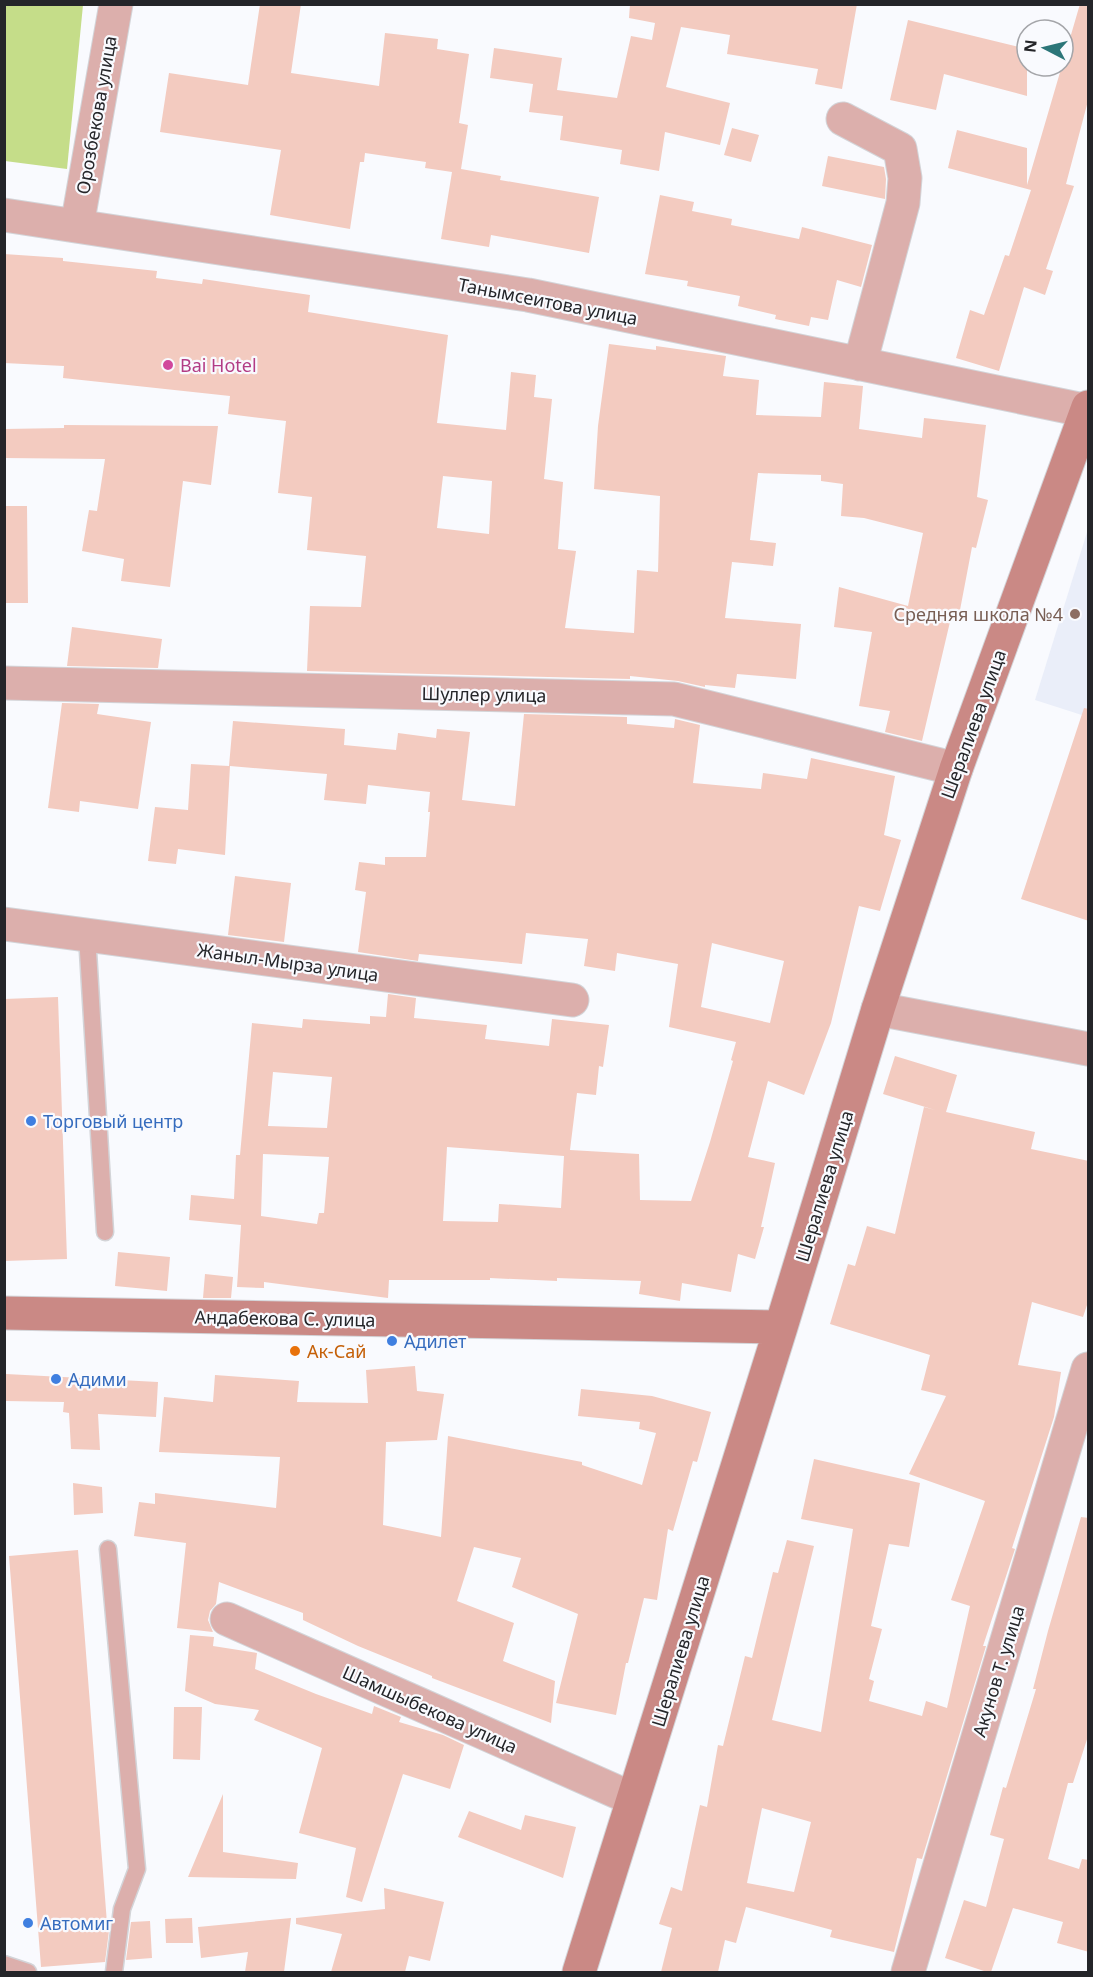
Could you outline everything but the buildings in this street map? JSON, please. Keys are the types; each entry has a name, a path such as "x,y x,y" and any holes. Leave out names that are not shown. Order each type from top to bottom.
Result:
{"street":[{"name":"Орозбекова улица","path":"77,226 116,4"},
{"path":"843,119 900,149 905,178 903,203 860,364"},
{"name":"Танымсеитова улица","path":"4,215 528,295 1088,409"},
{"name":"Шералиева улица","path":"579,1972 878,1009 956,768 1088,409"},
{"name":"Шуллер улица","path":"4,683 674,699 956,768"},
{"name":"Жаныл-Мырза улица","path":"4,924 572,1000"},
{"path":"878,1009 1089,1049"},
{"name":"Андабекова С. улица","path":"4,1313 781,1327"},
{"name":"Акунов Т. улица","path":"908,1972 1089,1369"},
{"name":"Шамшыбекова улица","path":"227,1619 633,1799"}],"lane":[{"path":"87,935 105,1232"},
{"path":"108,1549 137,1869 122,1909 114,1972"},
{"path":"4,1964 28,1972"}],"shaded area":[{"name":"Средняя школа №4","path":"1088,529 1088,717 1035,700"}],"green space":[{"path":"5,4 83,5 67,169 5,161"}],"place":[{"name":"Bai Hotel","path":"168,365"},
{"name":"Средняя школа №4","path":"1075,614"},
{"name":"Торговый центр","path":"31,1121"},
{"name":"Адилет","path":"392,1341"},
{"name":"Ак-Сай","path":"295,1351"},
{"name":"Адими","path":"56,1379"},
{"name":"Автомиг","path":"28,1923"}]}
